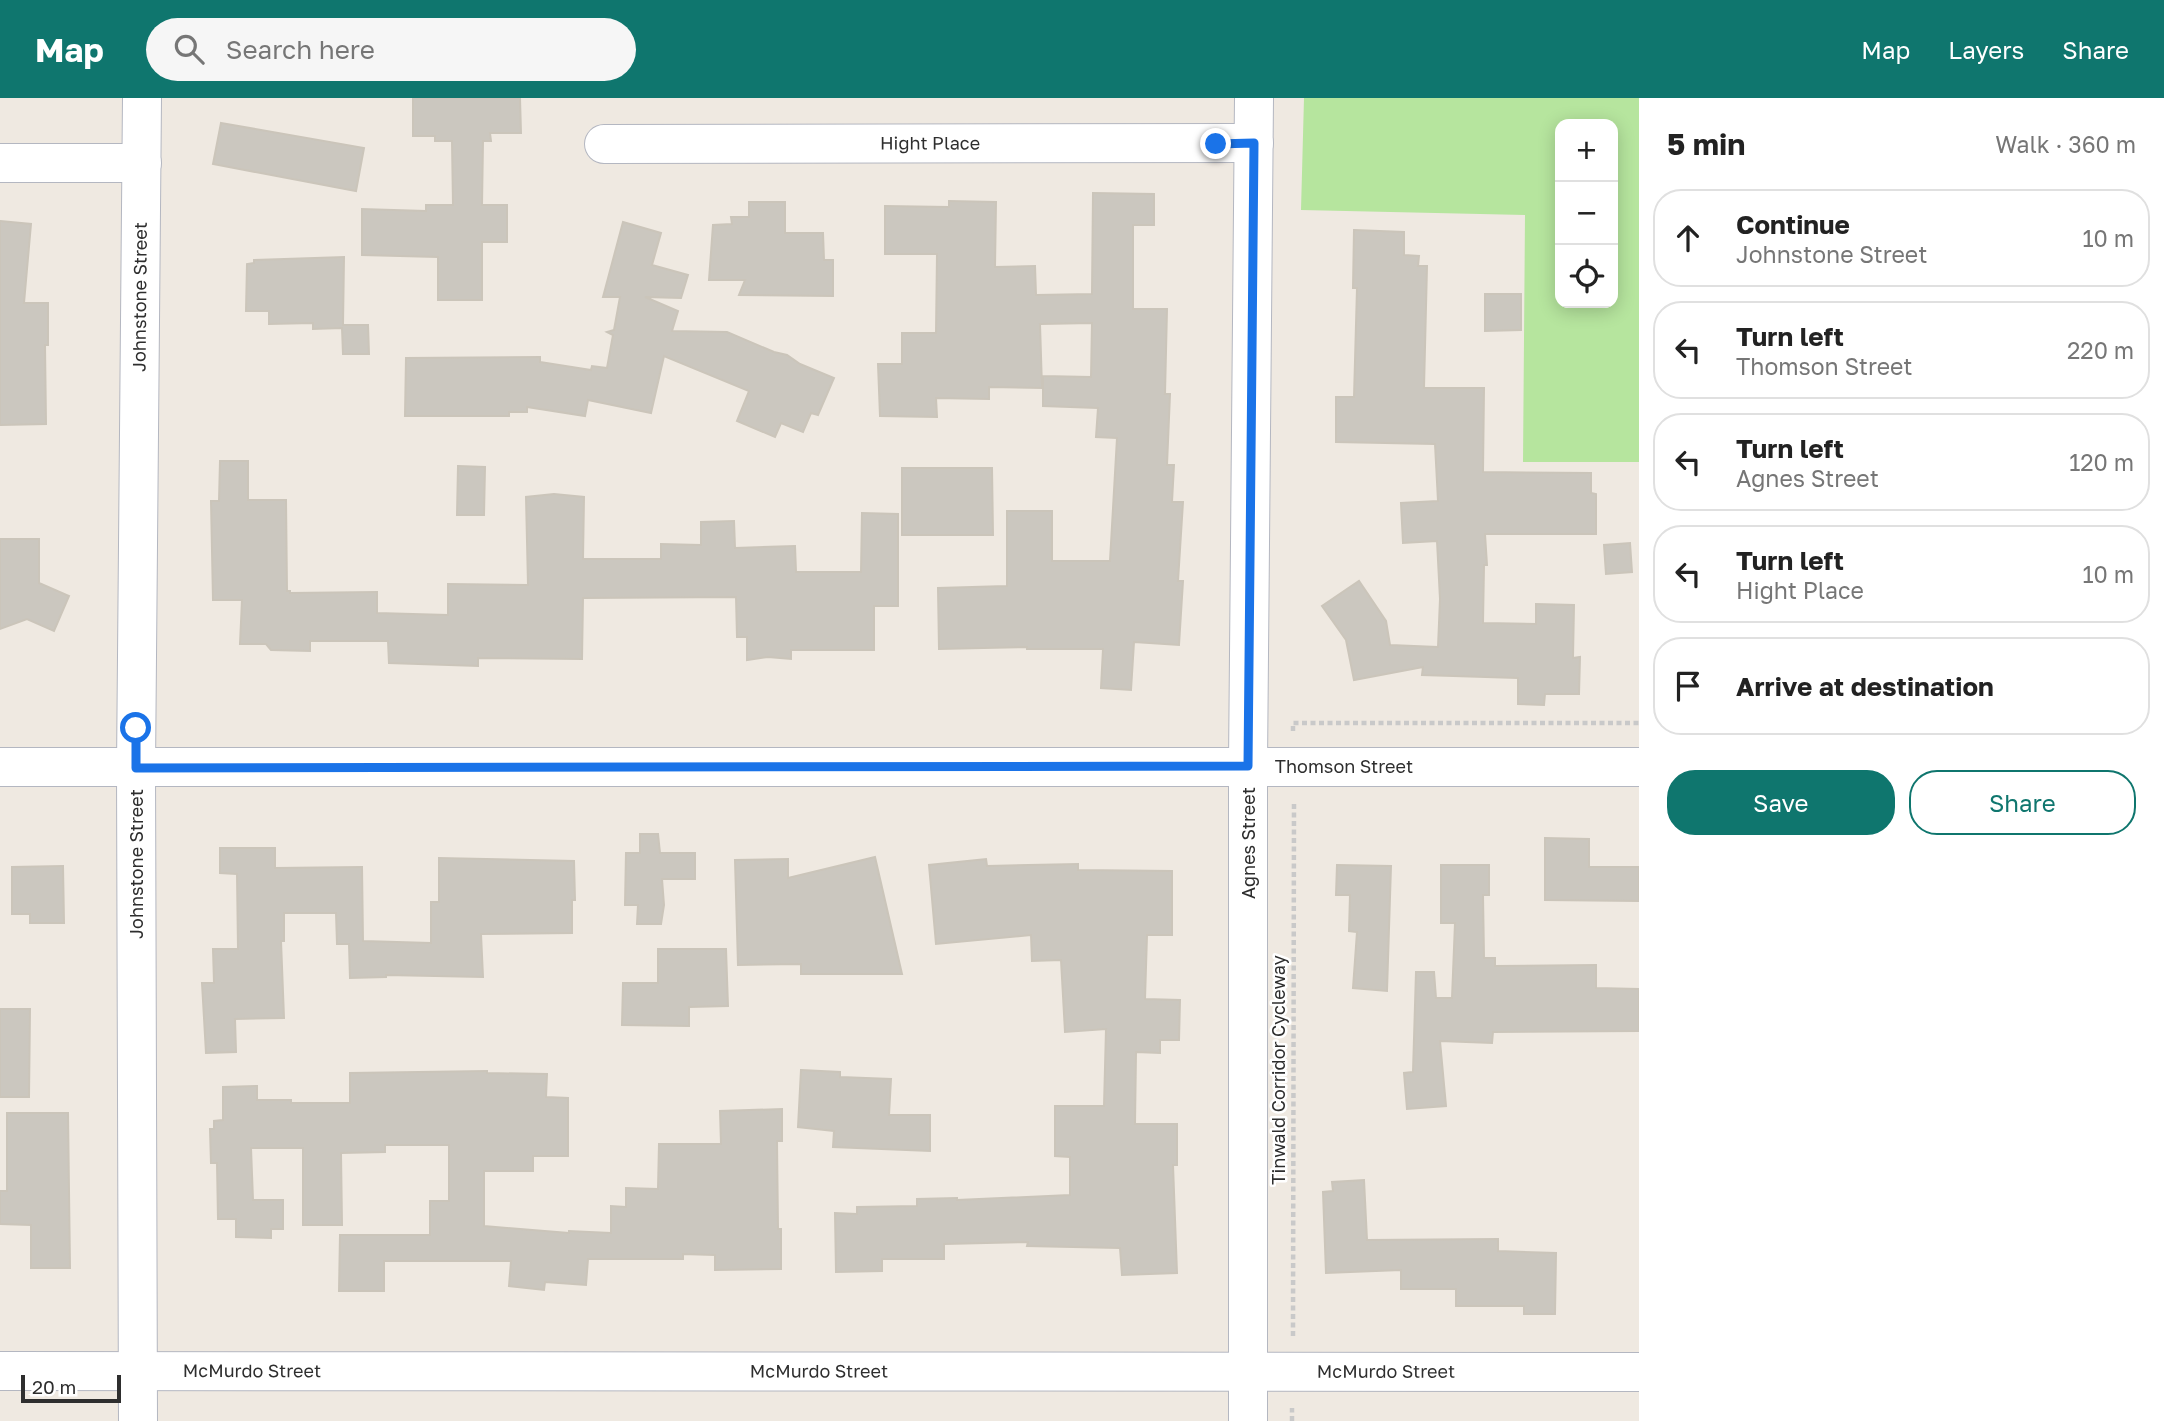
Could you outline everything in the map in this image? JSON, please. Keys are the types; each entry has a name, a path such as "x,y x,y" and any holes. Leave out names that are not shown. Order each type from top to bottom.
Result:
{"street":[{"name":"Johnstone Street","path":"138,1421 136,768 142,98"},
{"name":"Agnes Street","path":"1248,1421 1248,766 1254,98"},
{"name":"Hight Place","path":"604,144 1254,143"},
{"path":"0,163 142,163"},
{"name":"Thomson Street","path":"0,767 1639,766"},
{"name":"McMurdo Street","path":"0,1371 1639,1372"}],"path":[{"path":"1293,723 1639,723"},
{"name":"Tinwald Corridor Cycleway","path":"1293,1336 1294,805"},
{"path":"1293,1408 1293,1421"}],"green space":[{"path":"1304,98 1639,98 1639,462 1523,462 1525,215 1301,210"}],"building":[{"path":"413,98 520,98 521,133 490,133 491,141 483,141 482,205 507,205 507,242 482,242 482,300 438,300 438,257 362,255 362,209 426,211 426,205 453,205 452,141 435,141 435,136 413,136"},
{"path":"221,123 364,148 356,191 213,164"},
{"path":"1093,193 1154,194 1154,225 1133,225 1133,309 1167,309 1165,394 1170,394 1167,465 1174,465 1172,502 1183,502 1178,581 1183,581 1179,645 1134,642 1131,690 1101,688 1103,649 939,649 938,588 1007,586 1007,511 1052,511 1052,561 1110,561 1117,438 1096,437 1098,408 1043,406 1043,376 1091,377 1092,323 1040,324 1042,388 989,387 989,399 936,398 937,417 880,416 878,364 902,364 902,333 936,333 937,254 885,254 885,206 949,207 949,201 996,202 995,267 1035,266 1036,295 1092,294"},
{"path":"749,202 785,202 785,233 823,233 824,260 833,260 833,296 739,295 745,280 709,280 713,225 732,224 731,217 749,217"},
{"path":"0,221 31,224 24,303 48,303 48,345 45,345 46,424 0,425"},
{"path":"623,222 661,233 652,265 688,275 681,298 645,297 678,311 672,331 727,332 787,355 800,364 834,378 818,415 811,413 803,432 781,423 775,437 737,421 749,391 664,356 651,413 588,400 585,416 527,407 527,412 509,412 509,416 405,416 406,358 540,357 540,362 591,370 592,366 607,368 613,335 607,332 614,330 620,297 603,297"},
{"path":"1354,230 1404,232 1404,255 1419,256 1418,266 1427,266 1424,388 1484,388 1483,472 1591,473 1591,493 1596,494 1596,534 1485,534 1487,565 1484,565 1483,623 1536,624 1536,604 1574,605 1573,658 1580,657 1579,694 1545,694 1544,705 1518,704 1518,678 1422,675 1423,667 1354,680 1346,640 1322,606 1359,581 1386,621 1390,645 1438,647 1440,599 1437,541 1403,543 1401,503 1438,501 1435,444 1336,442 1336,397 1354,397 1357,288 1353,288"},
{"path":"344,257 343,325 368,325 369,354 343,354 342,328 313,329 313,323 269,324 269,311 246,311 247,264 254,263 254,260"},
{"path":"1485,294 1521,294 1521,330 1485,331"},
{"path":"220,461 248,461 248,500 286,500 287,591 377,592 377,613 448,615 448,584 528,585 526,497 554,494 584,497 583,559 661,559 661,544 701,545 701,522 734,521 735,548 795,546 796,572 861,572 862,513 898,514 898,606 874,606 874,650 791,650 791,659 768,657 747,660 747,637 737,637 736,597 583,598 582,659 478,658 478,666 389,663 388,641 310,641 310,651 271,650 266,644 240,644 242,600 213,600 211,501 219,501"},
{"path":"458,466 485,467 484,515 457,515"},
{"path":"902,468 992,468 993,535 902,535"},
{"path":"0,539 39,539 39,583 69,596 54,631 27,619 0,629"},
{"path":"1630,543 1632,572 1606,574 1604,545"},
{"path":"640,834 658,834 660,853 695,853 695,879 662,879 664,905 661,924 637,924 638,905 625,905 626,853 640,853"},
{"path":"1545,838 1589,839 1589,867 1639,867 1639,901 1545,900"},
{"path":"220,848 275,848 275,868 362,867 363,941 431,943 431,902 439,902 439,858 574,861 572,933 481,934 483,977 386,975 350,978 349,944 337,944 336,913 284,913 284,941 281,941 284,1018 235,1019 236,1052 206,1053 202,983 214,983 213,949 238,949 237,874 220,873"},
{"path":"875,857 902,974 801,974 801,964 738,965 735,860 788,859 788,878"},
{"path":"986,859 987,866 1078,864 1078,870 1172,871 1172,935 1147,935 1145,999 1180,1000 1179,1040 1160,1040 1160,1053 1136,1052 1135,1124 1177,1124 1177,1165 1173,1165 1177,1273 1122,1275 1120,1248 1027,1246 1028,1242 944,1244 944,1259 882,1259 882,1271 836,1272 835,1213 857,1214 857,1207 917,1206 917,1199 1070,1195 1070,1157 1055,1156 1055,1106 1104,1106 1106,1029 1065,1032 1061,960 1032,961 1031,935 936,944 929,865"},
{"path":"1337,865 1391,866 1387,991 1353,988 1357,932 1349,931 1350,895 1336,895"},
{"path":"1441,865 1489,865 1489,895 1483,895 1484,958 1495,958 1495,966 1596,965 1596,988 1639,989 1639,1031 1493,1032 1492,1043 1440,1041 1446,1106 1407,1109 1404,1073 1413,1072 1416,972 1434,972 1436,998 1452,998 1455,923 1441,923"},
{"path":"63,866 64,923 30,923 30,914 12,914 12,867"},
{"path":"658,949 726,949 728,1006 689,1007 689,1026 622,1025 623,983 658,983"},
{"path":"0,1009 30,1009 29,1097 0,1097"},
{"path":"801,1070 840,1072 840,1077 891,1079 889,1115 930,1115 930,1151 833,1147 834,1131 798,1127"},
{"path":"487,1071 547,1074 546,1097 568,1098 568,1156 533,1156 533,1171 484,1171 484,1226 569,1233 611,1233 611,1206 626,1207 626,1188 658,1189 659,1144 721,1144 720,1111 782,1109 782,1141 777,1141 781,1269 715,1270 715,1255 683,1254 683,1259 588,1259 586,1285 545,1282 544,1290 509,1286 511,1261 384,1261 384,1291 339,1291 340,1235 430,1235 430,1201 449,1201 449,1145 385,1145 385,1152 341,1153 342,1225 303,1225 303,1148 251,1148 253,1200 283,1200 283,1229 271,1229 271,1238 236,1237 236,1219 218,1219 217,1163 211,1163 210,1129 214,1129 214,1121 223,1120 223,1087 257,1086 257,1100 350,1103 350,1073"},
{"path":"7,1113 68,1113 70,1268 31,1268 31,1225 0,1224 0,1191 7,1191"},
{"path":"1364,1180 1367,1240 1498,1239 1498,1251 1556,1253 1555,1314 1524,1314 1524,1306 1456,1306 1456,1289 1401,1289 1401,1270 1326,1273 1323,1192 1333,1191 1332,1182"}],"route":[{"path":"136,728 136,768 1248,766 1254,143 1216,144"}]}
